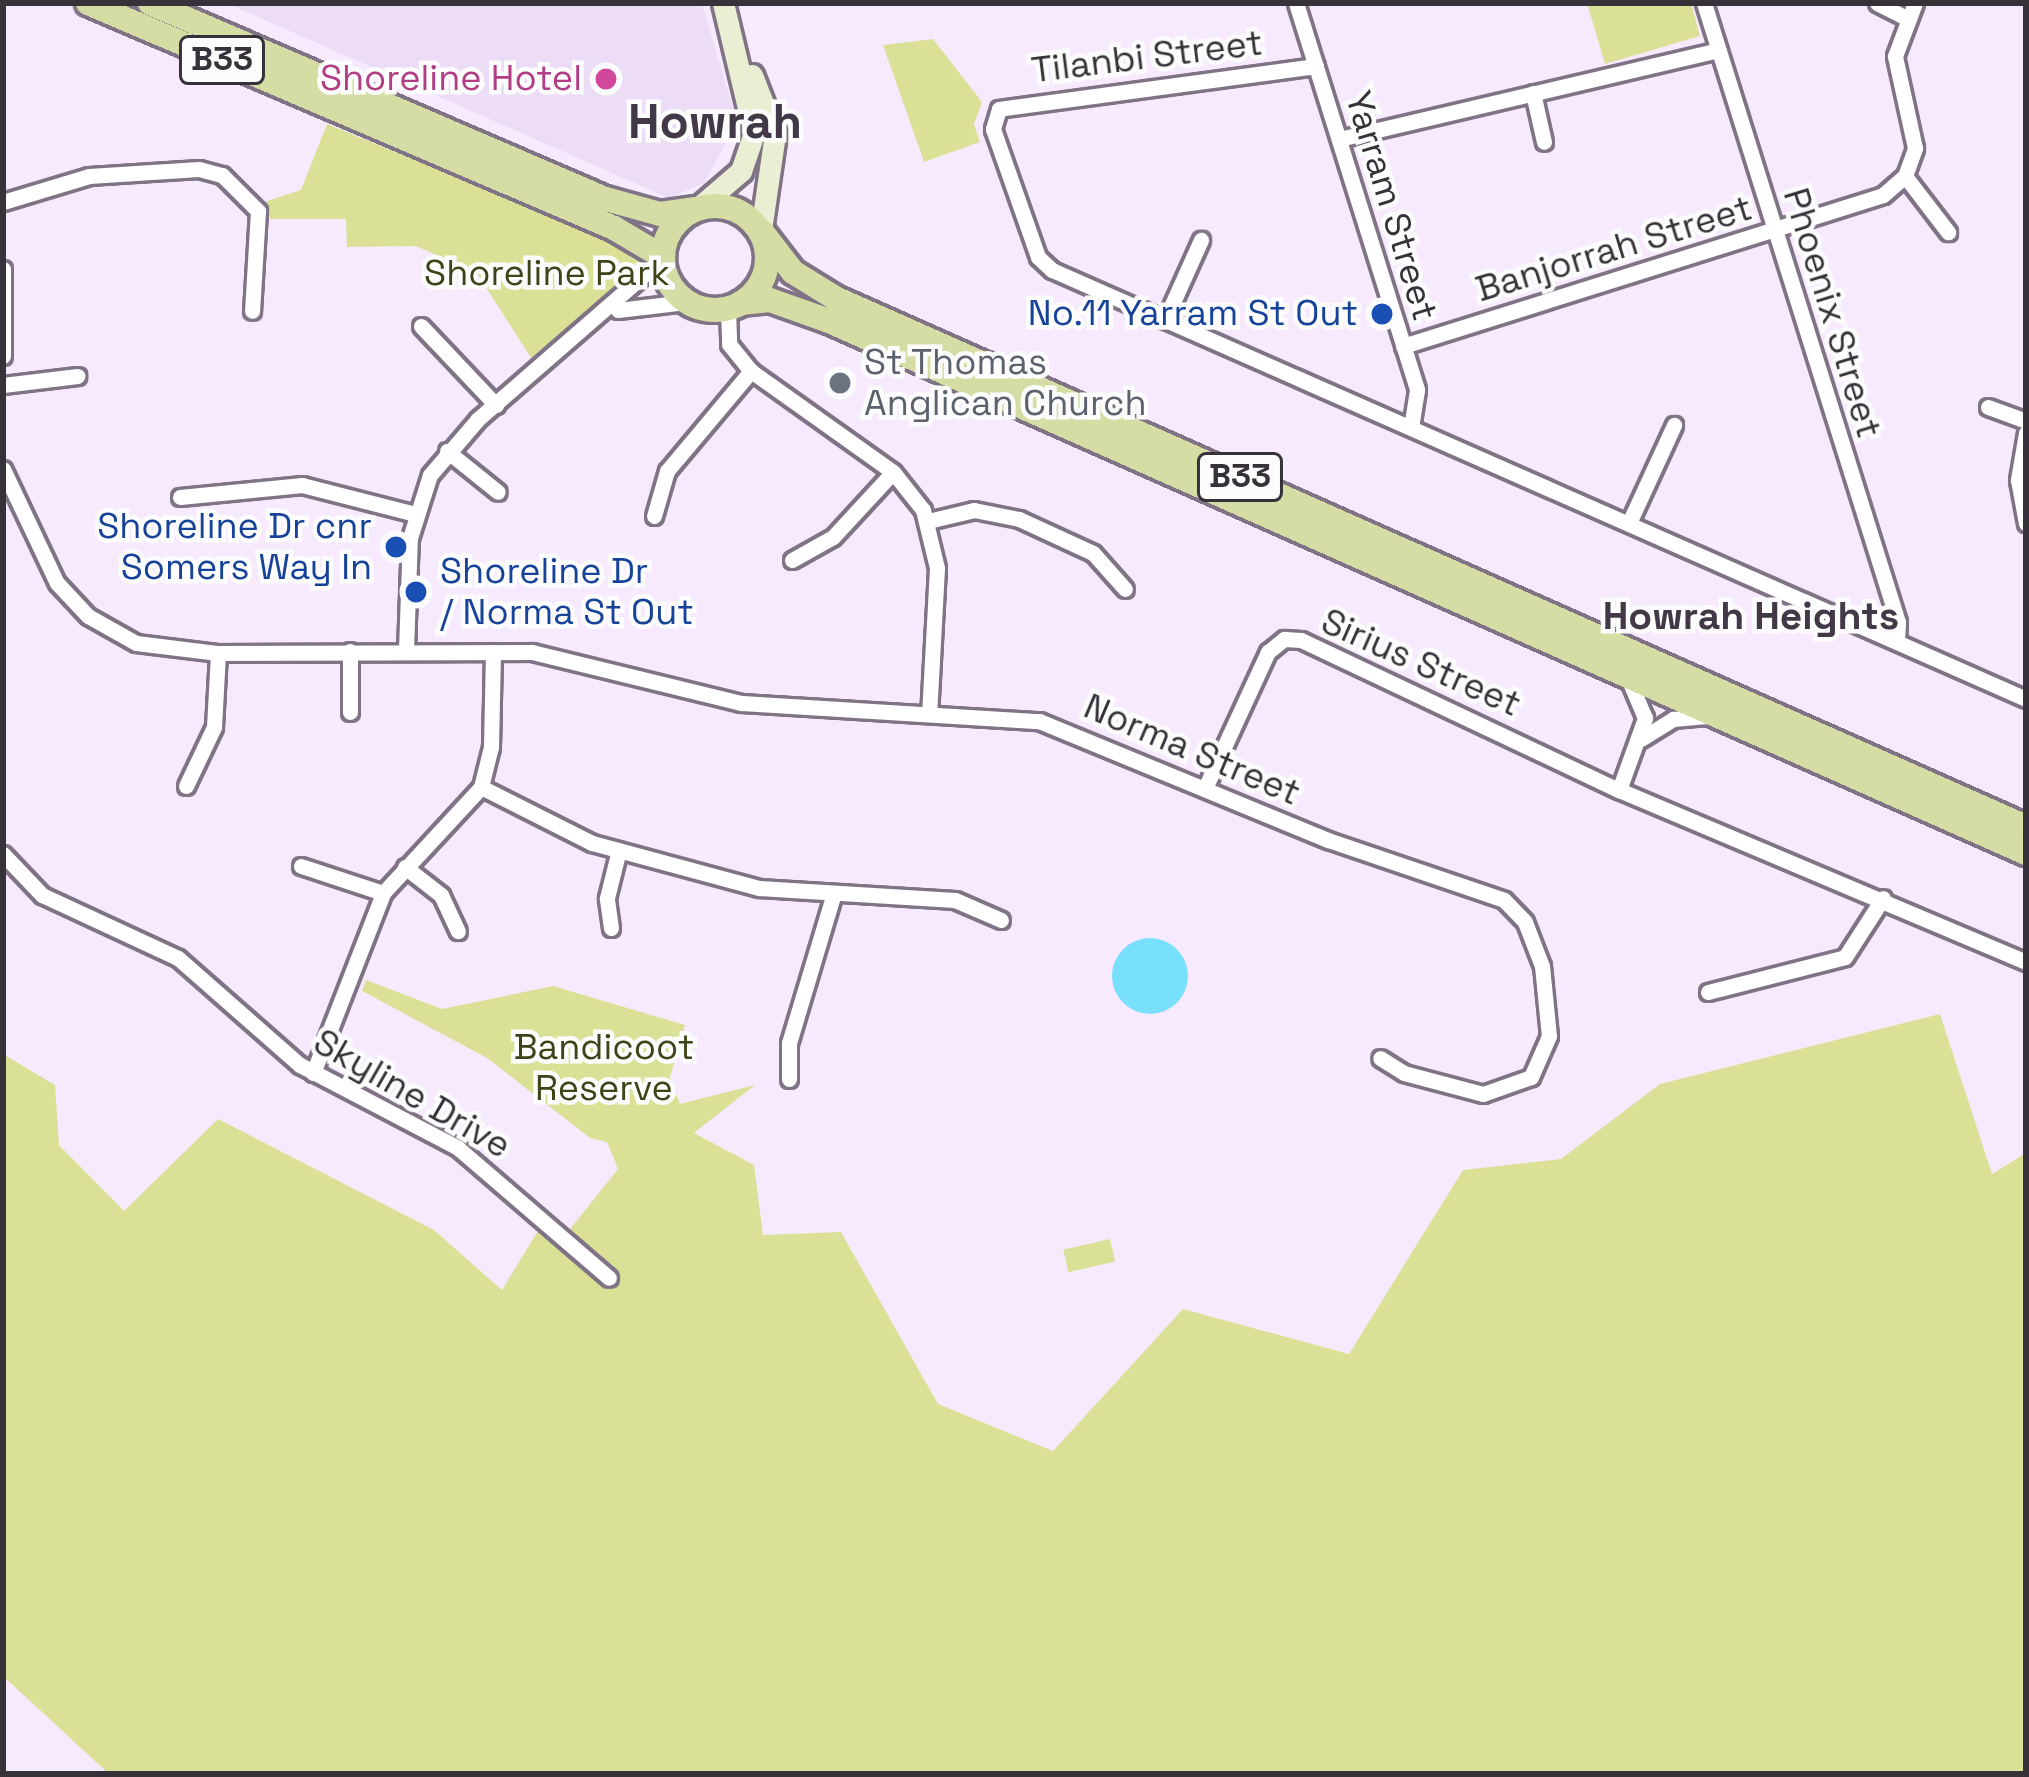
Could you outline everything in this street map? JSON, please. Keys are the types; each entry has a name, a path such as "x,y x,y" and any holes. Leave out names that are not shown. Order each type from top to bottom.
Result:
{"main road":[{"name":"B33","path":"88,3 614,228 663,258"},
{"name":"B33","path":"150,3 606,199 660,214 728,205 762,231 793,272 835,298 2026,827"},
{"path":"686,302 663,258 676,226 736,177 751,150 754,117 723,3"},
{"path":"735,306 763,274 762,231 774,124 740,54"},
{"name":"B33","path":"686,302 735,306 770,300 829,321 2026,854"}],"street":[{"name":"Yarram Street","path":"1296,3 1419,400 1411,426"},
{"name":"Phoenix Street","path":"1704,3 1898,622 1897,641"},
{"path":"1877,3 1910,10 1895,56 1916,137 1905,176 1948,232"},
{"path":"1339,139 1719,50"},
{"name":"Tilanbi Street","path":"1316,66 1023,103 995,115 995,137 1043,264 2026,699"},
{"path":"1533,93 1544,142"},
{"path":"3,202 89,176 199,169 222,175 258,211 252,311"},
{"name":"Banjorrah Street","path":"1403,346 1883,195 1905,176"},
{"path":"1166,320 1202,240"},
{"path":"406,650 415,514 447,451 663,258"},
{"path":"3,269 3,356"},
{"path":"603,316 629,305 686,302"},
{"path":"735,306 729,344 752,371 893,472 928,521 937,568 929,714"},
{"path":"421,326 496,405"},
{"path":"654,516 667,471 752,371"},
{"path":"3,385 77,376"},
{"path":"1988,407 2026,422"},
{"path":"1629,523 1674,425"},
{"path":"2026,433 2018,480 2026,523"},
{"path":"447,451 498,492"},
{"name":"Norma Street","path":"3,469 47,566 88,616 136,643 218,653 406,650 560,656 741,703 1061,726 1328,840 1490,891 1525,922 1542,966 1549,1036 1531,1077 1483,1094 1405,1073 1380,1058"},
{"path":"791,560 832,537 893,472"},
{"path":"180,497 302,484 415,514"},
{"path":"928,521 961,511 1004,514 1093,554 1125,589"},
{"name":"Sirius Street","path":"1206,786 1262,661 1275,644 1293,639 1619,790 2026,962"},
{"path":"350,651 350,712"},
{"path":"314,1073 383,893 481,787 491,747 493,652"},
{"path":"186,786 214,727 218,653"},
{"path":"1619,790 1641,739 1645,704 1625,675"},
{"path":"1641,739 1673,719 1718,716"},
{"path":"481,787 619,850 759,888 955,900 1001,920"},
{"path":"611,928 607,898 619,850"},
{"name":"Skyline Drive","path":"3,854 42,895 178,958 314,1073 458,1148 609,1277"},
{"path":"301,866 383,893"},
{"path":"404,867 441,895 458,932"},
{"path":"789,1079 789,1043 833,896"},
{"path":"1708,992 1845,956 1883,898"}],"shaded area":[{"path":"226,3 702,3 737,123 704,183 669,198"}],"green space":[{"path":"1587,3 1691,3 1700,36 1605,64"},
{"path":"933,39 982,102 974,124 980,142 924,162 883,45"},
{"name":"Shoreline Park","path":"327,124 601,236 643,264 531,358 477,273 416,246 347,247 346,219 270,219 267,201 301,190"},
{"name":"Bandicoot Reserve","path":"366,980 442,1009 553,986 685,1025 670,1077 680,1104 755,1085 694,1133 754,1165 763,1235 841,1232 938,1404 1053,1451 1183,1309 1349,1354 1463,1170 1561,1159 1660,1084 1940,1014 1992,1174 2026,1153 2026,1774 109,1774 3,1676 3,1054 55,1085 59,1145 124,1211 218,1119 434,1230 502,1290 539,1229 570,1229 618,1169 607,1142 590,1138 487,1058 362,991"},
{"path":"1110,1239 1115,1261 1068,1272 1063,1250"}],"water":[{"path":"1150,938 1177,949 1188,976 1177,1003 1150,1014 1123,1003 1112,976 1123,949"}],"place":[{"name":"Shoreline Hotel","path":"606,79"},
{"name":"No.11 Yarram St Out","path":"1382,314"},
{"name":"St Thomas Anglican Church","path":"840,383"},
{"name":"Shoreline Dr cnr Somers Way In","path":"396,547"},
{"name":"Shoreline Dr / Norma St Out","path":"416,592"}],"district":[{"name":"Howrah","path":"715,122"},
{"name":"Howrah Heights","path":"1751,616"}]}
